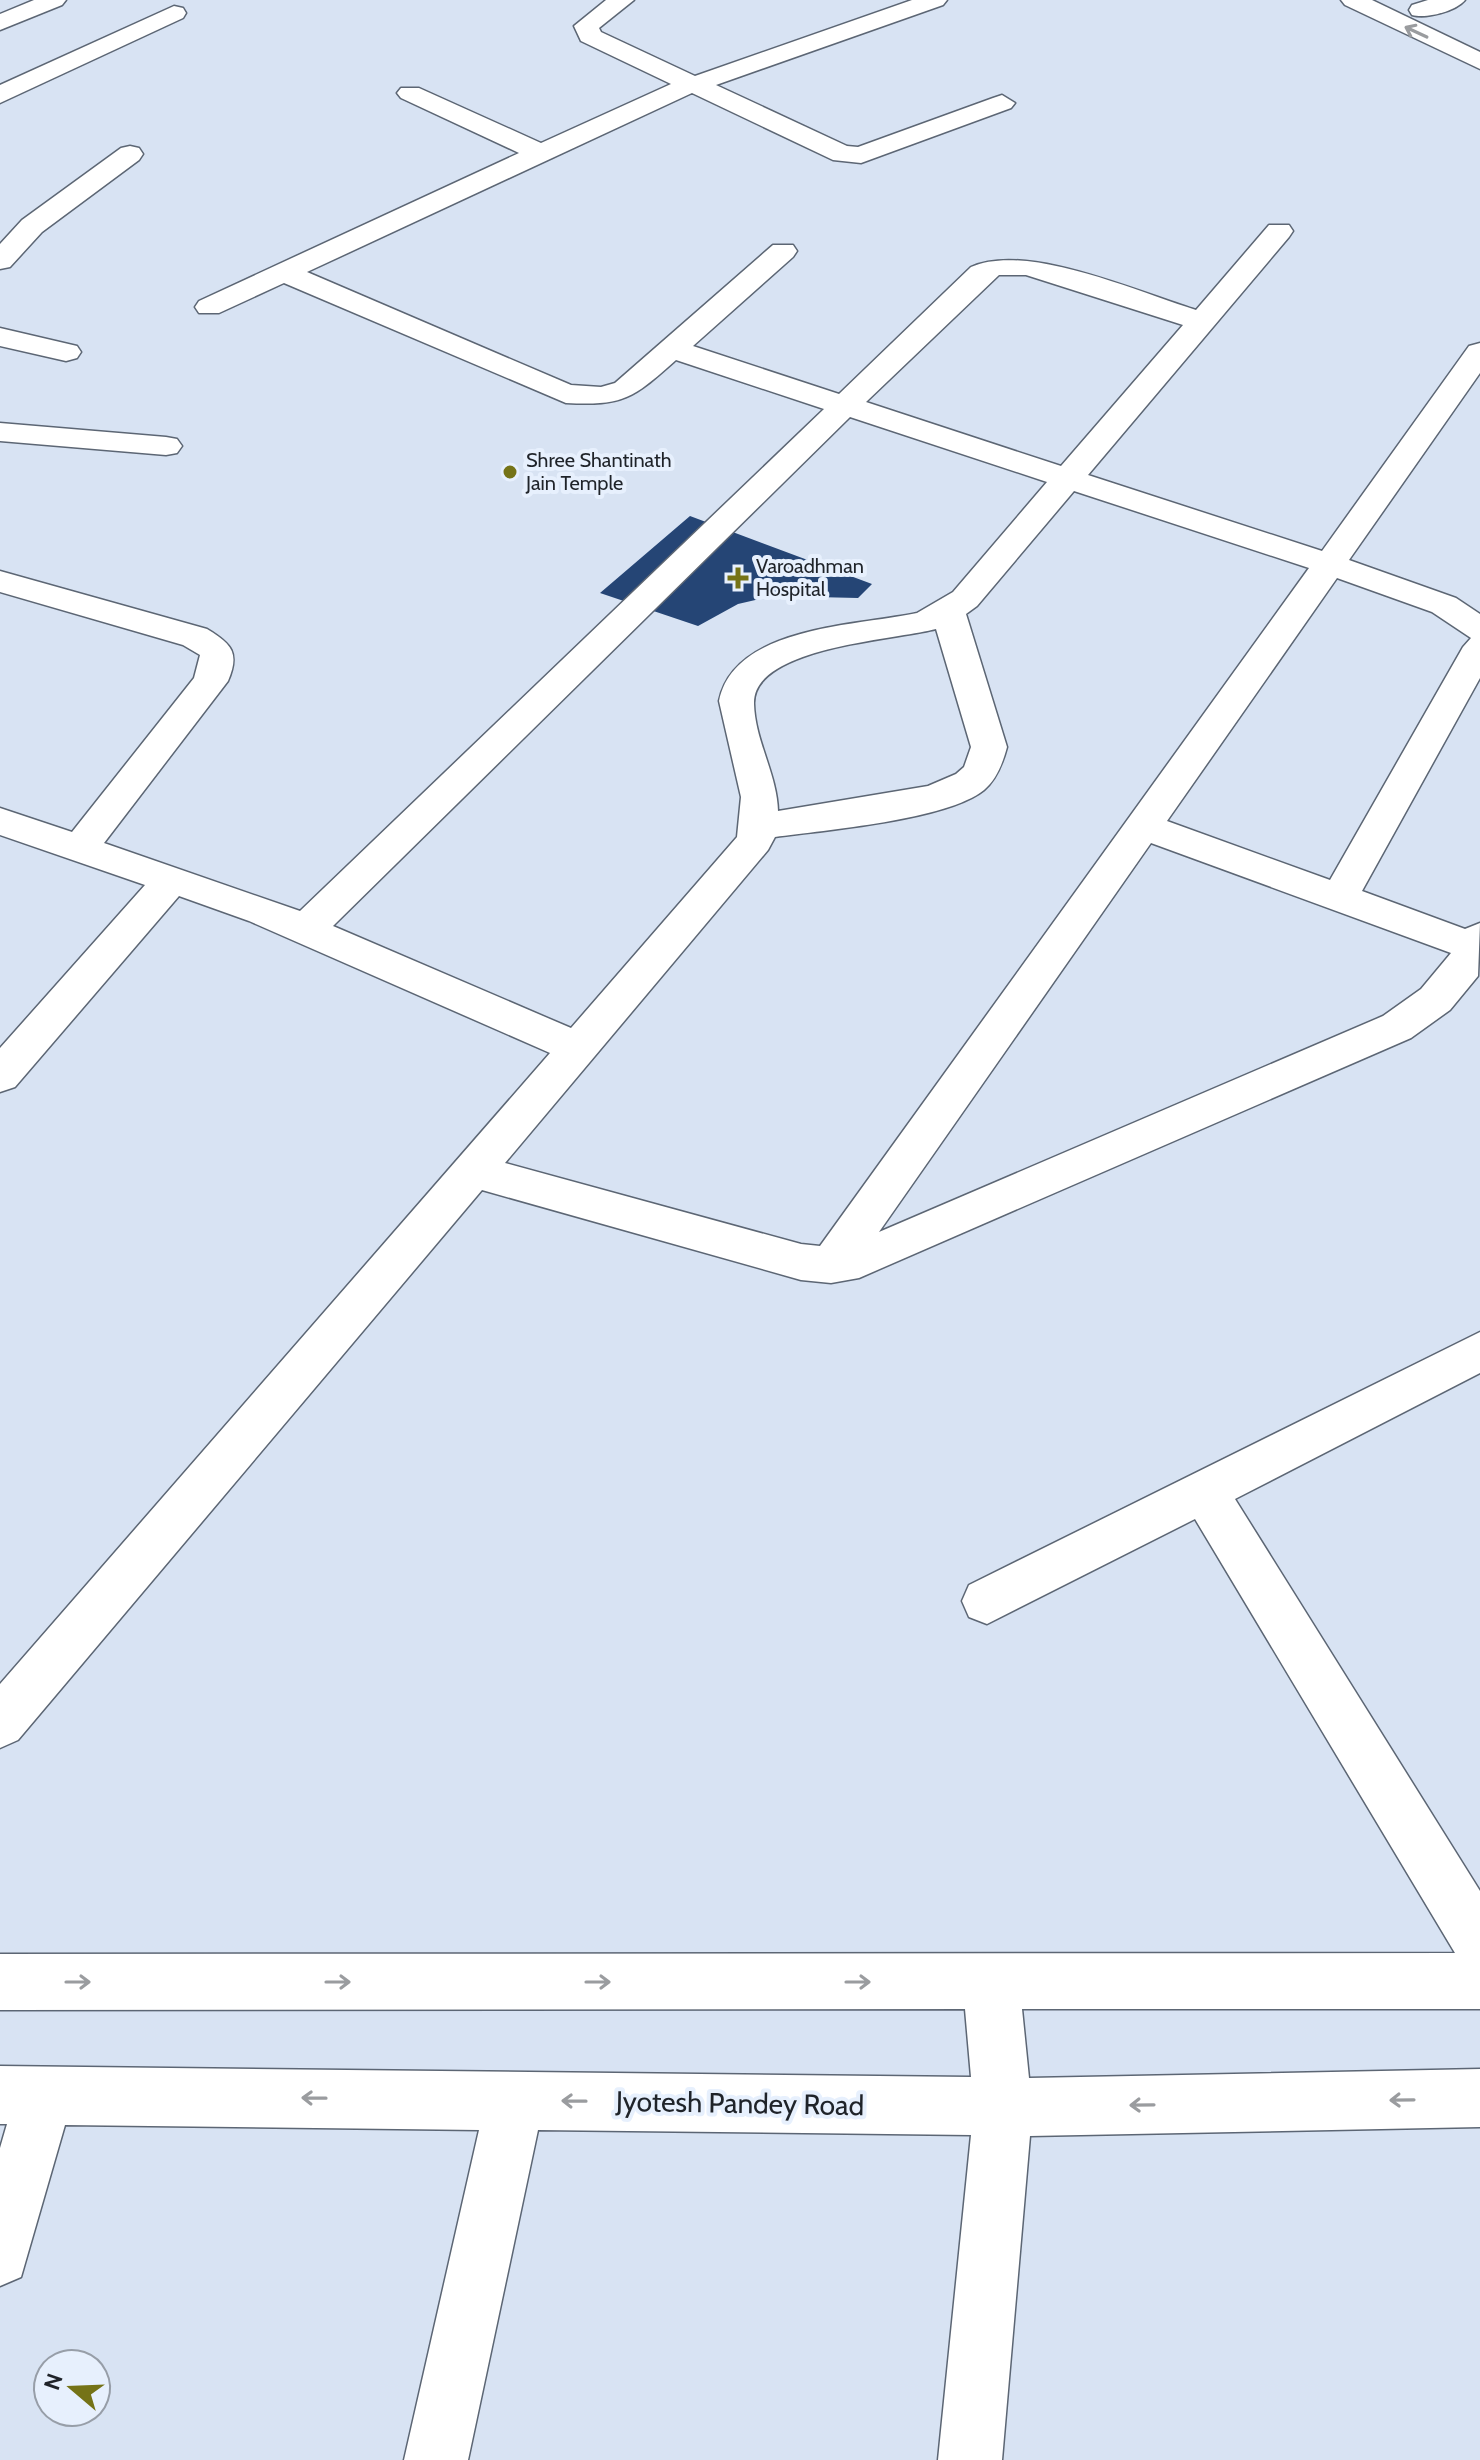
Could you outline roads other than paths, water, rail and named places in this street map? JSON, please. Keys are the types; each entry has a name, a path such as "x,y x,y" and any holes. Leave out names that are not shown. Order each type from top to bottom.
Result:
{"street":[{"path":"0,23 54,0"},
{"path":"622,0 586,26 590,36 852,156 1002,103"},
{"path":"1353,0 1480,62"},
{"path":"1412,5 1453,0"},
{"path":"209,307 694,83 915,3"},
{"path":"1412,5 1480,37"},
{"path":"0,95 174,13"},
{"path":"410,93 541,153"},
{"path":"0,261 32,226 130,154"},
{"path":"0,1723 755,841 760,827 761,790 738,713 738,688 757,665 787,650 925,622 948,612 965,599 1279,231"},
{"path":"283,272 566,394 583,397 626,389 783,251"},
{"path":"307,928 981,273 994,267 1028,267 1202,321"},
{"path":"0,337 66,352"},
{"path":"672,349 1329,564 1444,605 1480,630"},
{"path":"831,1265 1480,352"},
{"path":"0,432 166,446"},
{"path":"0,581 195,637 217,650 217,665 210,681 79,849"},
{"path":"760,827 938,797 968,785 983,768 989,747 948,612"},
{"path":"1339,898 1480,647"},
{"path":"0,821 307,928 578,1048"},
{"path":"472,1171 801,1262 831,1265 859,1260 1397,1027 1431,1007 1460,973 1477,942 1339,898 1143,826"},
{"path":"0,1076 171,880"},
{"path":"987,1601 1480,1351"},
{"path":"1204,1491 1480,1942"},
{"path":"0,1982 1480,1981"},
{"path":"970,2460 1003,2106 991,1982"},
{"path":"0,2256 22,2095"},
{"name":"Jyotesh Pandey Road","path":"22,2095 1003,2106 1480,2098"},
{"path":"436,2460 515,2101"}],"place":[{"name":"Shree Shantinath Jain Temple","path":"510,472"},
{"name":"Varoadhman Hospital","path":"738,578"}]}
